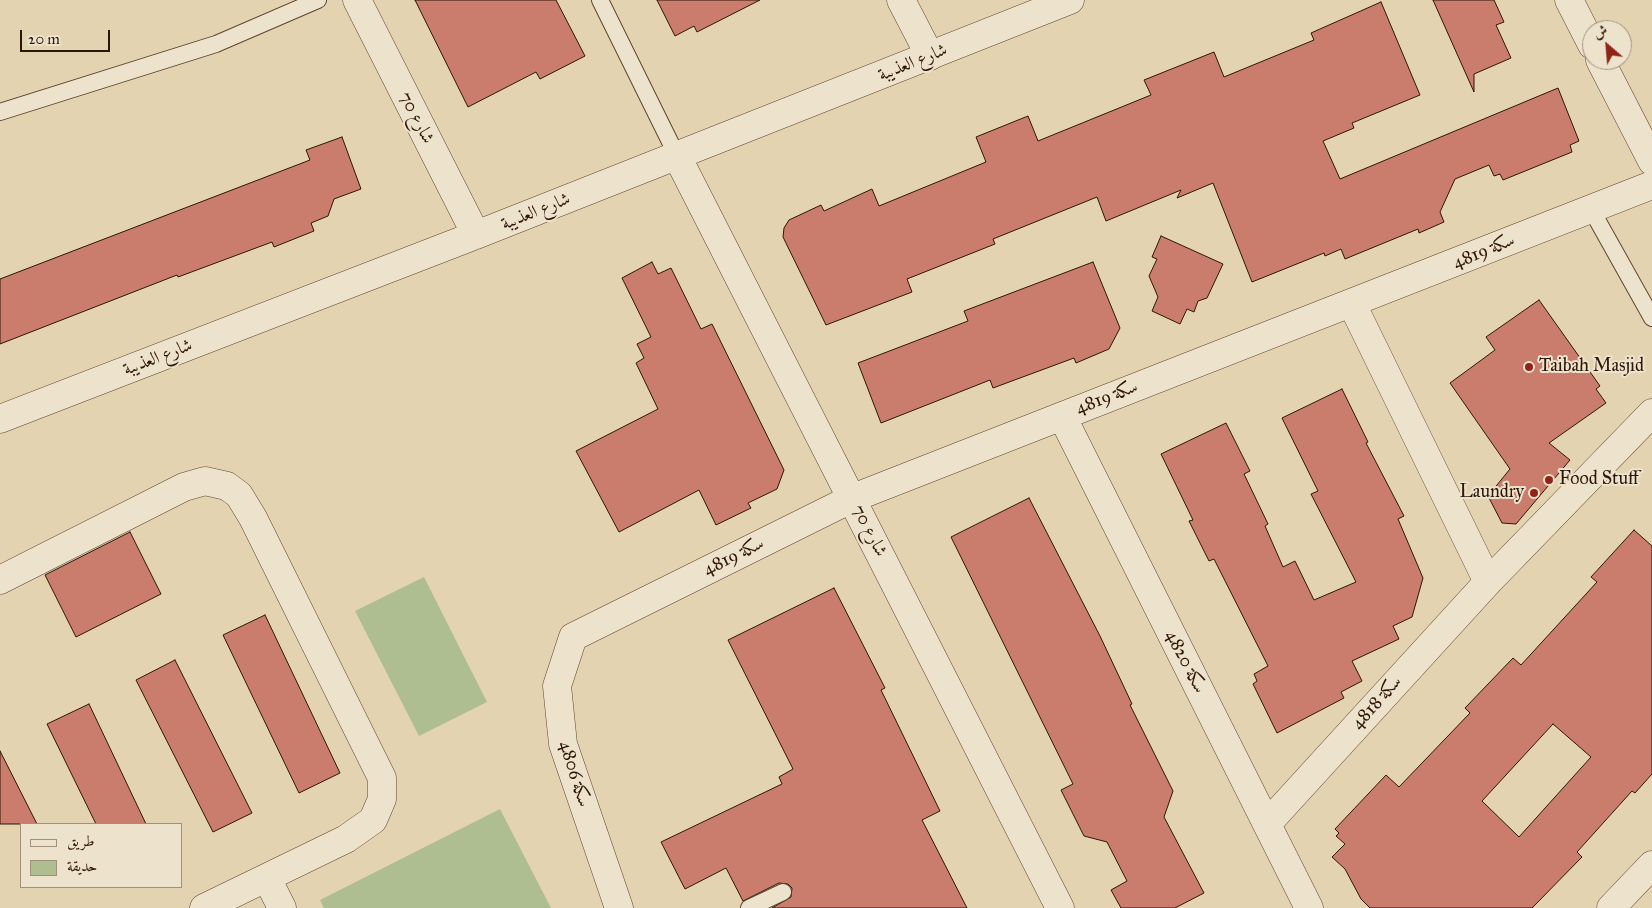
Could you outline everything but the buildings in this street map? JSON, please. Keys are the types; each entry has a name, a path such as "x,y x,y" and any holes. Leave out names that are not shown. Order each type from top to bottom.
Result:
{"street":[{"name":"شارع 70","path":"357,0 476,235"},
{"path":"901,0 930,56"},
{"name":"شارع العذيبة","path":"0,419 476,235 1070,0"},
{"path":"1569,0 1582,25"},
{"path":"1605,70 1652,161"},
{"name":"شارع 70","path":"677,156 853,498 1060,908"},
{"name":"سكة 4819","path":"573,637 853,498 1652,185"},
{"path":"1352,304 1488,582"},
{"name":"سكة 4818","path":"1267,824 1488,582 1652,413"},
{"name":"سكة 4820","path":"1062,416 1309,908"},
{"path":"0,580 184,487 205,481 227,486 239,495 253,518 382,778 382,799 373,820 346,839 204,908"},
{"name":"سكة 4806","path":"573,637 557,686 563,744 619,908"},
{"path":"1611,908 1652,865"},
{"path":"267,878 282,908"}],"lane":[{"path":"0,112 216,44 318,0"},
{"path":"600,0 677,156"},
{"path":"1591,209 1652,318"},
{"path":"749,908 783,892"}],"green space":[{"path":"424,577 487,702 419,736 355,611"},
{"path":"500,809 551,908 324,908 320,900"}],"place":[{"name":"Taibah Masjid","path":"1529,367"},
{"name":"Food Stuff","path":"1549,480"},
{"name":"Laundry","path":"1534,493"}]}
